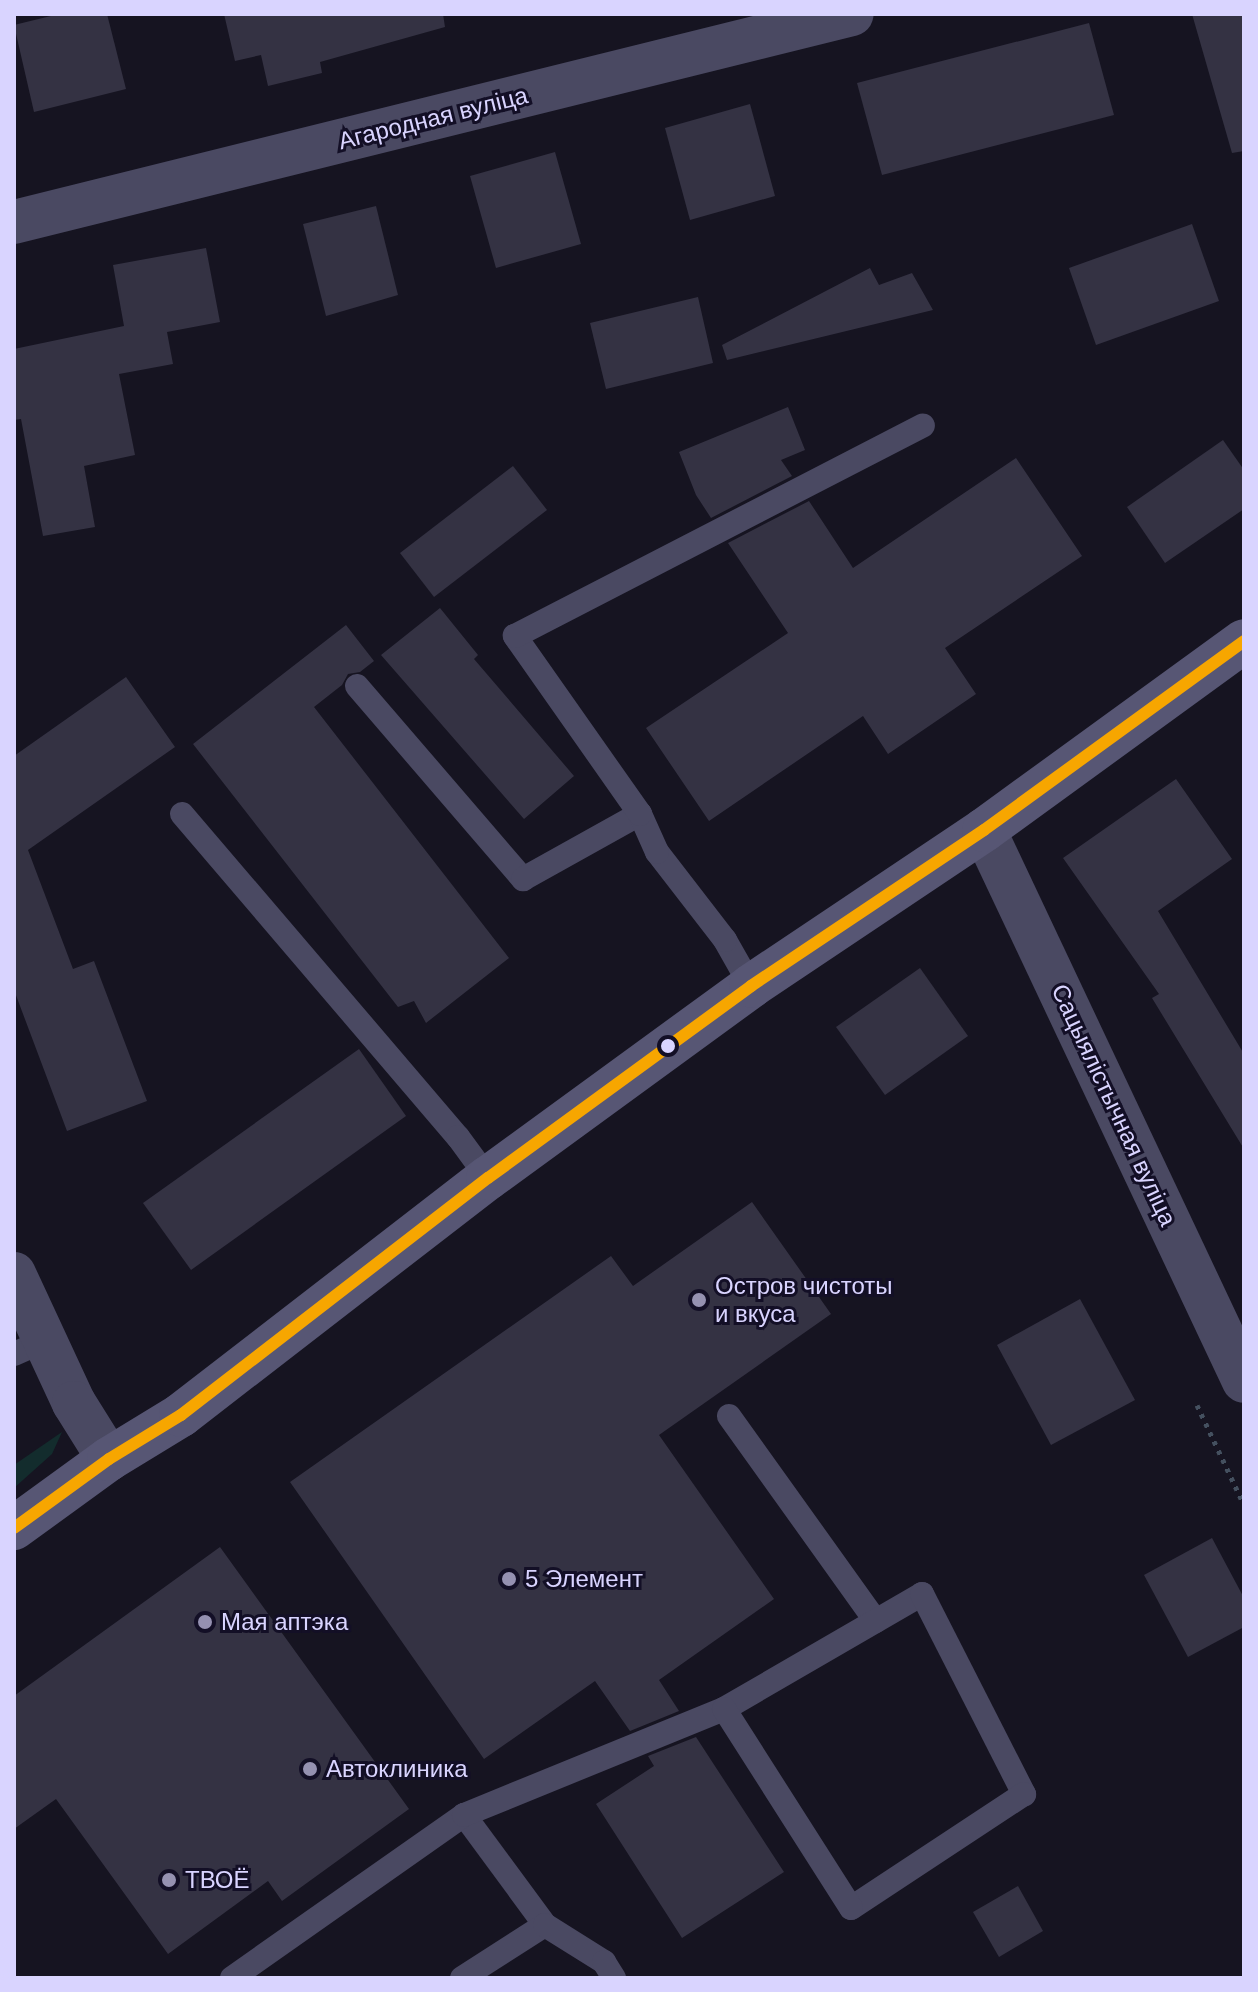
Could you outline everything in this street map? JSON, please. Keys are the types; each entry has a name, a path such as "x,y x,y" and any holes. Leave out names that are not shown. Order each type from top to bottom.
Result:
{"main road":[{"path":"14,1528 109,1459 181,1415 488,1178 751,986 984,830 1244,641"}],"street":[{"name":"Агародная вуліца","path":"14,222 852,14"},
{"name":"Сацыялістычная вуліца","path":"984,830 1244,1381"},
{"path":"14,1274 29,1347 74,1403 109,1459"}],"lane":[{"path":"751,986 725,940 657,852 640,814 515,636 923,425"},
{"path":"357,686 523,879 640,814"},
{"path":"182,814 458,1137 488,1178"},
{"path":"729,1416 876,1621"},
{"path":"232,1978 464,1815 724,1709 922,1594 1024,1794 851,1908 724,1709"},
{"path":"464,1815 545,1925 604,1962 614,1978"},
{"path":"462,1978 545,1925"}],"green space":[{"path":"62,1432 52,1454 14,1488 14,1465"}],"building":[{"path":"59,14 107,14 126,89 34,112 14,25"},
{"path":"224,14 443,14 445,27 320,62 322,73 268,86 261,55 235,61"},
{"path":"1192,14 1244,14 1244,151 1232,153"},
{"path":"1089,23 1114,115 882,175 857,83"},
{"path":"750,104 775,196 690,220 665,128"},
{"path":"555,152 581,244 496,268 470,176"},
{"path":"376,206 398,295 326,316 303,224"},
{"path":"1192,224 1219,301 1096,345 1069,268"},
{"path":"206,248 220,322 167,332 173,364 119,374 135,455 84,466 95,527 43,536 21,419 14,420 14,349 124,326 113,265"},
{"path":"870,268 879,285 912,273 933,310 727,360 722,345"},
{"path":"698,297 713,363 606,389 590,323"},
{"path":"788,407 805,450 781,460 792,476 711,518 696,495 679,452"},
{"path":"1223,440 1244,470 1244,509 1165,563 1127,507"},
{"path":"1016,458 1082,556 945,648 976,694 888,754 863,716 709,821 646,728 788,633 728,543 809,501 853,568"},
{"path":"513,466 547,510 434,597 400,553"},
{"path":"440,608 478,655 474,659 574,776 524,819 381,655"},
{"path":"346,625 374,661 360,672 348,674 342,685 314,707 509,958 426,1023 414,1001 398,1007 193,744"},
{"path":"126,677 175,747 28,850 73,969 94,961 147,1101 67,1131 14,990 14,756"},
{"path":"1176,779 1232,859 1158,911 1244,1054 1244,1149 1152,998 1159,994 1063,858"},
{"path":"920,968 968,1036 885,1095 836,1027"},
{"path":"359,1049 406,1116 191,1270 143,1203"},
{"path":"752,1202 831,1314 659,1435 774,1599 659,1680 679,1711 630,1731 595,1681 484,1759 290,1482 611,1256 633,1286"},
{"path":"1080,1299 1135,1400 1051,1445 997,1345"},
{"path":"1212,1538 1244,1598 1244,1627 1188,1657 1144,1575"},
{"path":"220,1547 409,1809 282,1901 268,1881 168,1954 56,1799 14,1829 14,1696"},
{"path":"696,1737 784,1872 682,1938 596,1804 654,1766 648,1756"},
{"path":"1018,1886 1043,1931 999,1957 973,1912"}],"transit line":[{"path":"14,1528 109,1459 181,1415 488,1178 751,986 984,830 1244,641"}],"place":[{"name":"Остров чистоты и вкуса","path":"699,1300"},
{"name":"5 Элемент","path":"509,1579"},
{"name":"Мая аптэка","path":"205,1622"},
{"name":"Автоклиника","path":"310,1769"},
{"name":"ТВОЁ","path":"169,1880"}]}
